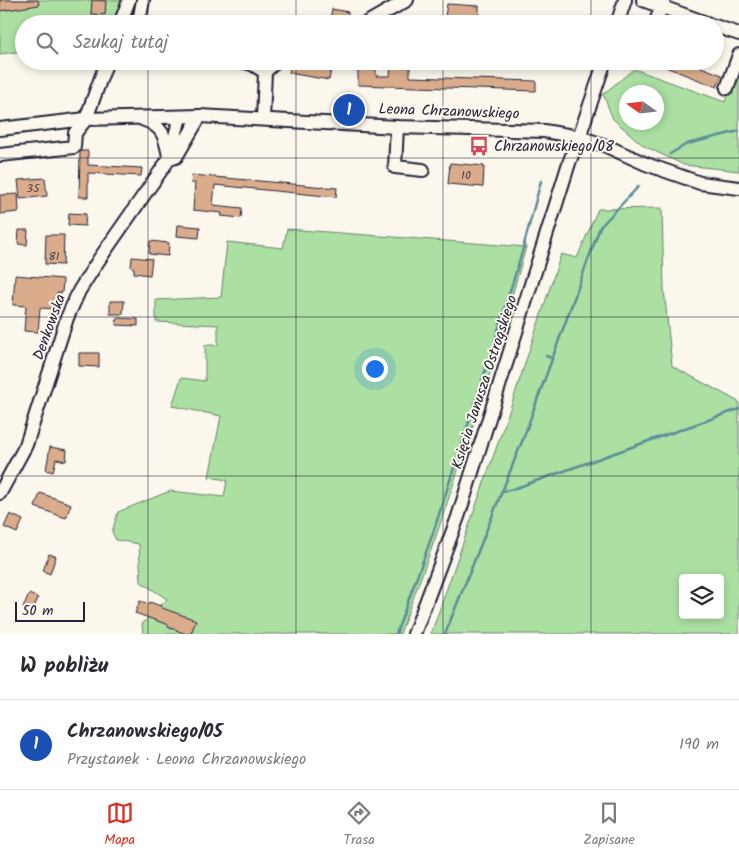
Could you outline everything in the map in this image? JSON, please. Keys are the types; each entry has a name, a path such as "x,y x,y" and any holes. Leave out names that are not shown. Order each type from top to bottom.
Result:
{"street":[{"path":"123,15 128,0"},
{"path":"140,15 143,0"},
{"path":"381,15 407,0"},
{"path":"620,15 625,0"},
{"path":"643,0 662,3 689,15"},
{"path":"658,15 662,3"},
{"path":"724,29 739,34"},
{"path":"727,88 739,55"},
{"path":"0,155 74,147 75,133 86,119 104,70"},
{"path":"262,70 265,72 263,119"},
{"name":"Księcia Janusza Ostrogskiego","path":"414,634 458,517 569,163 602,70"},
{"name":"Leona Chrzanowskiego","path":"0,129 86,119 200,116 480,130 544,131 579,137 604,145 686,179 739,188"},
{"name":"Denkowska","path":"169,159 176,157 200,116"},
{"path":"135,117 150,122 162,132 169,159"},
{"name":"Denkowska","path":"0,493 26,445 67,318 98,261 169,159 180,117"},
{"path":"397,126 395,167 423,170"}],"green space":[{"path":"0,0 129,0 123,15 15,15 15,52 0,54"},
{"path":"739,64 739,171 684,165 644,146 626,130 664,130 664,85 619,85 619,124 613,119 603,94 633,70 725,102"},
{"path":"662,208 664,289 672,366 739,402 739,634 431,634 512,403 561,254 577,258 598,209"},
{"path":"287,229 526,247 486,387 435,539 400,634 143,634 142,624 167,599 141,582 139,544 116,540 112,532 118,512 170,491 224,497 227,480 209,477 221,416 172,406 181,378 205,381 205,345 218,345 218,325 156,322 156,300 221,297 227,242 283,248"}],"building":[{"path":"0,0 38,0 39,5 0,11"},
{"path":"92,0 106,1 105,15 91,14"},
{"path":"447,4 479,6 479,15 445,15"},
{"path":"332,9 348,12 348,15 331,15"},
{"path":"290,70 331,70 329,80 289,73"},
{"path":"376,70 376,76 390,76 390,70 410,70 410,77 536,81 536,91 358,85 358,71 354,71"},
{"path":"673,70 709,70 722,75 717,87"},
{"path":"81,151 88,151 88,165 142,168 141,176 88,173 88,197 79,197"},
{"path":"450,163 484,166 483,187 448,184"},
{"path":"192,175 337,188 336,197 215,185 213,205 242,208 241,218 221,216 222,213 193,210 195,183 191,183"},
{"path":"45,178 47,196 20,199 18,180"},
{"path":"18,194 19,212 0,214 0,195"},
{"path":"69,213 86,214 85,226 68,225"},
{"path":"178,225 200,227 199,238 177,236"},
{"path":"19,230 28,230 27,245 18,244"},
{"path":"46,235 64,235 63,265 45,264"},
{"path":"150,241 169,243 168,256 149,254"},
{"path":"132,257 152,259 150,275 134,273 134,268 131,267"},
{"path":"15,275 63,279 62,293 57,293 56,309 40,308 38,332 24,331 26,306 13,305"},
{"path":"110,301 124,301 123,314 110,314"},
{"path":"117,318 138,319 138,326 116,325"},
{"path":"79,353 99,353 99,367 79,366"},
{"path":"50,447 67,450 66,461 56,459 53,472 46,470"},
{"path":"40,493 71,504 66,518 35,507"},
{"path":"10,514 23,520 17,533 4,527"},
{"path":"49,554 56,556 50,574 43,571"},
{"path":"29,594 38,598 32,612 23,607"},
{"path":"140,601 149,604 150,602 196,620 191,634 186,634 168,627 169,625 135,613"}],"waterway":[{"path":"670,154 687,144 739,131"},
{"path":"396,634 432,536 493,347 541,181"},
{"path":"445,634 523,439 600,227 639,186"},
{"path":"546,356 552,358"},
{"path":"501,492 739,409"}],"place":[{"name":"Chrzanowskiego/05","path":"349,110"},
{"name":"Chrzanowskiego/08","path":"479,146"}]}
